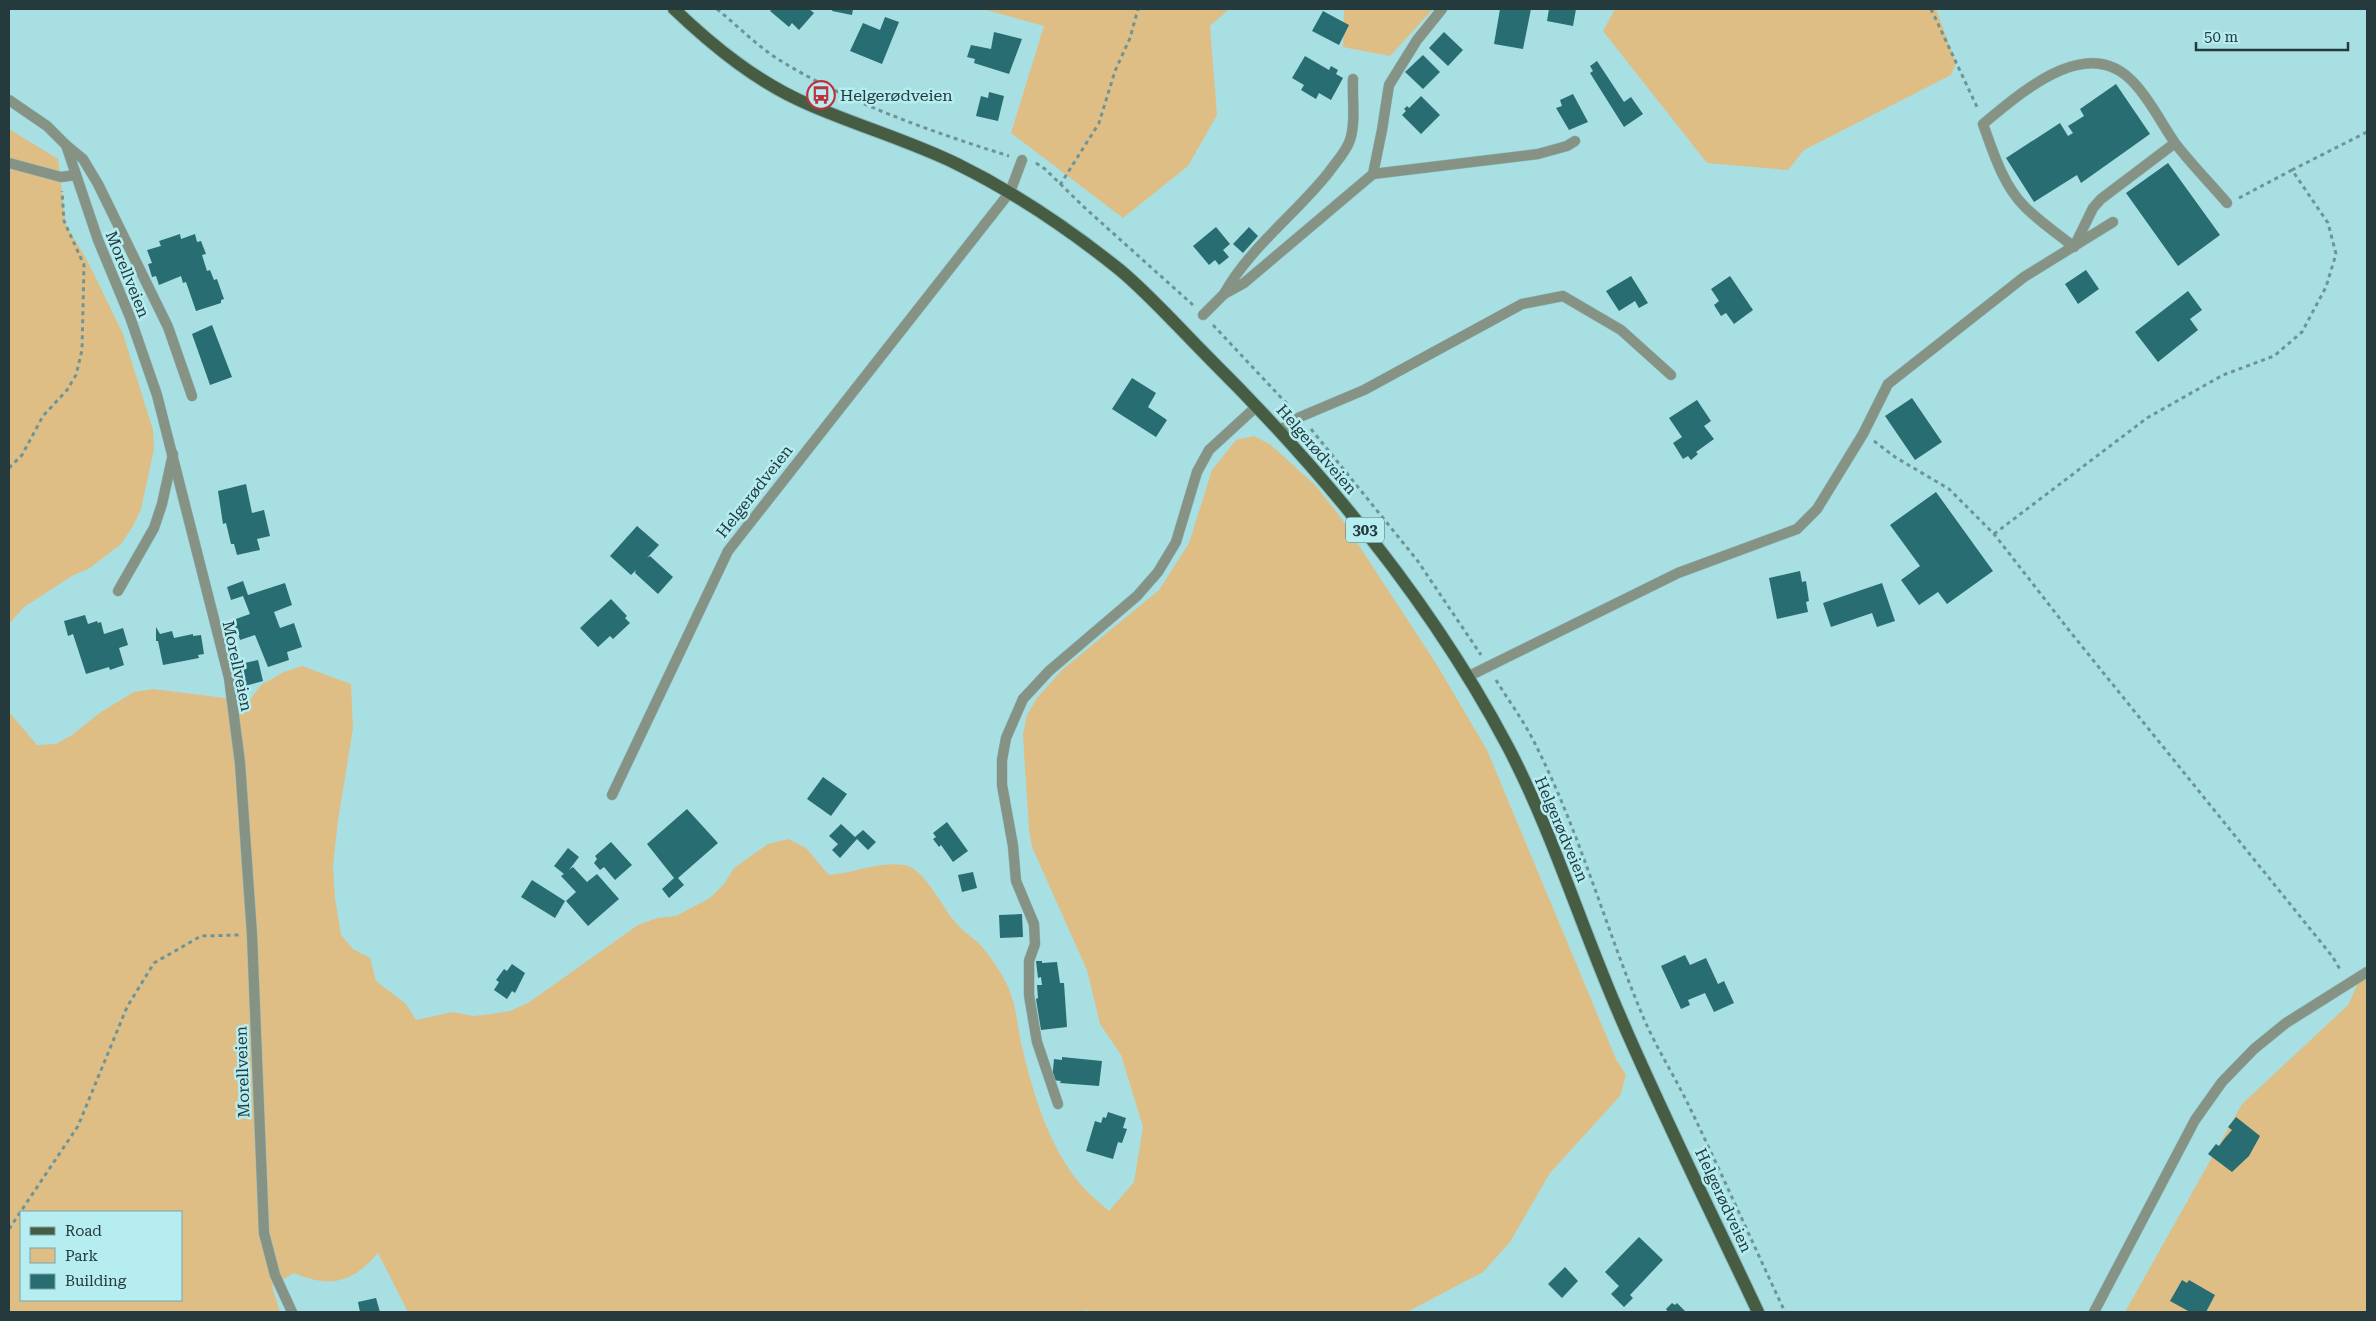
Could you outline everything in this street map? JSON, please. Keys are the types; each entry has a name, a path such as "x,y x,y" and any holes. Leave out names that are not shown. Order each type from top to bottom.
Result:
{"main road":[{"name":"Helgerødveien","path":"674,9 704,38 753,74 805,104 954,163 1010,192 1067,229 1125,274 1257,406 1327,483 1369,535 1416,599 1467,677 1508,747 1526,784 1620,1015 1758,1312"}],"street":[{"path":"1373,174 1389,85 1417,40 1442,9"},
{"path":"2074,247 2020,201 1997,163 1984,124 2015,98 2047,76 2074,65 2100,63 2117,68 2133,82 2154,108 2175,142 2227,203"},
{"path":"1203,315 1224,294 1240,268 1303,202 1346,149 1351,138 1353,124 1353,79"},
{"name":"Morellveien","path":"9,100 48,126 66,145 98,240 142,352 174,453 199,565 229,678 240,763 252,935 264,1233 274,1275 292,1312"},
{"path":"1224,294 1244,283 1373,174 1538,154 1567,146 1575,141"},
{"path":"2074,247 2094,208 2101,199 2175,142"},
{"path":"66,145 83,159 98,184 168,327 192,396"},
{"path":"1010,192 1022,160"},
{"path":"9,163 61,177 76,175"},
{"name":"Helgerødveien","path":"612,796 728,551 1010,192"},
{"path":"1467,677 1678,573 1797,529 1817,509 1863,434 1888,384 2024,277 2114,222"},
{"path":"1280,430 1300,417 1364,390 1522,304 1563,296 1621,330 1671,375"},
{"name":"Helgerødveien","path":"1058,1104 1037,1042 1030,1004 1029,961 1035,944 1034,924 1016,881 1013,846 1002,785 1002,760 1006,738 1023,699 1049,671 1137,596 1158,572 1176,542 1197,472 1209,450 1257,406"},
{"path":"118,591 154,528 162,504 174,453"},
{"path":"2094,1312 2195,1120 2222,1082 2254,1049 2286,1023 2367,972"}],"path":[{"path":"717,9 784,63 820,82 872,106 936,131 1022,160 1033,161 1046,169 1060,185 1203,315"},
{"path":"1060,185 1099,123 1115,71 1130,38 1138,9"},
{"path":"1931,9 1984,124"},
{"path":"2227,203 2254,192 2292,170 2367,132"},
{"path":"1994,534 2147,418 2223,375 2274,356 2302,332 2326,287 2336,254 2328,223 2292,170"},
{"path":"9,468 22,455 43,416 67,390 76,375 82,350 84,265 64,221 61,177"},
{"path":"1863,434 1895,457 1949,488 1994,534 2068,630 2332,956 2349,985"},
{"path":"21,1211 78,1126 127,1007 154,963 201,936 252,935"},
{"path":"9,1229 20,1213"}],"green space":[{"path":"983,9 1229,9 1210,26 1217,115 1188,166 1123,218 1011,133 1044,26"},
{"path":"1344,9 1433,9 1390,56 1343,47"},
{"path":"1615,9 1936,9 1956,63 1951,75 1804,150 1788,170 1707,163 1603,31"},
{"path":"9,129 58,159 66,225 87,260 123,334 153,430 154,449 141,509 121,544 90,568 72,576 24,607 9,624"},
{"path":"1254,436 1271,445 1315,485 1339,515 1437,665 1487,750 1616,1059 1626,1075 1620,1096 1550,1173 1510,1242 1483,1272 1407,1312 1092,1312 1086,1310 1081,1312 408,1312 378,1253 360,1271 340,1280 319,1281 294,1273 272,1286 280,1312 9,1312 9,712 37,745 56,744 72,735 101,712 134,692 153,689 249,701 261,685 284,672 302,666 351,684 353,728 338,821 333,866 335,898 341,935 353,949 370,958 376,981 406,1004 416,1020 453,1012 473,1016 491,1014 510,1011 528,1003 638,925 657,918 676,916 710,898 724,884 734,868 768,844 788,839 806,848 829,875 875,866 904,865 919,873 933,889 956,923 981,945 999,971 1013,1001 1022,1047 1037,1102 1051,1137 1069,1170 1081,1185 1109,1211 1134,1182 1143,1127 1121,1055 1100,1024 1087,970 1032,847 1029,829 1023,734 1027,715 1037,698 1062,670 1159,590 1189,543 1212,470 1236,440"},
{"path":"2367,964 2367,1312 2125,1312 2242,1104 2348,1005"}],"building":[{"path":"772,9 809,9 814,13 799,30 792,23 789,27 770,11"},
{"path":"833,9 853,9 852,15 832,11"},
{"path":"1500,9 1531,9 1523,49 1494,44"},
{"path":"1549,9 1576,9 1573,26 1547,21"},
{"path":"1323,11 1349,25 1339,45 1312,31"},
{"path":"885,17 899,22 882,64 850,51 863,23 880,30"},
{"path":"994,32 1022,39 1009,74 974,63 975,59 967,57 971,45 991,49"},
{"path":"1444,32 1463,50 1448,66 1429,48"},
{"path":"1423,55 1440,72 1423,89 1405,72"},
{"path":"1305,56 1329,70 1331,66 1338,70 1336,74 1343,78 1331,100 1319,93 1316,99 1301,90 1304,85 1292,78"},
{"path":"1597,61 1624,102 1631,97 1643,114 1624,127 1590,73 1593,71 1590,66"},
{"path":"2116,84 2150,134 2081,183 2077,175 2034,202 2006,158 2060,123 2068,136 2073,133 2068,126 2084,116 2080,109"},
{"path":"989,92 1004,96 998,121 976,116 981,96 988,98"},
{"path":"1573,94 1588,122 1569,130 1556,108 1562,106 1560,100"},
{"path":"1421,96 1440,115 1421,134 1402,115 1406,111 1404,109 1407,106 1409,108"},
{"path":"2168,163 2220,235 2178,266 2126,193"},
{"path":"1216,227 1230,244 1223,250 1229,257 1219,265 1215,260 1209,265 1193,246"},
{"path":"1249,227 1258,236 1243,253 1233,244"},
{"path":"180,234 181,239 195,234 197,242 201,241 206,254 202,255 207,271 210,270 214,280 217,279 224,299 221,300 221,303 196,311 186,282 183,283 181,276 159,285 156,276 152,277 148,264 152,263 147,250 161,246 159,241"},
{"path":"2086,270 2099,289 2078,304 2065,284"},
{"path":"1631,276 1648,303 1639,308 1635,301 1619,311 1606,291"},
{"path":"1730,276 1753,310 1734,324 1726,313 1721,316 1714,305 1719,301 1711,289"},
{"path":"2188,291 2202,310 2190,319 2198,330 2158,362 2135,332"},
{"path":"212,325 232,377 210,385 192,334"},
{"path":"1132,378 1156,393 1148,407 1167,420 1156,437 1112,409"},
{"path":"1912,398 1942,442 1915,460 1885,416"},
{"path":"1697,400 1711,421 1704,426 1714,439 1696,452 1698,454 1691,460 1688,456 1683,459 1673,443 1682,437 1669,418"},
{"path":"246,484 252,513 264,510 270,536 257,539 260,550 237,555 234,544 231,544 226,523 223,524 218,491"},
{"path":"1936,492 1993,571 1947,604 1938,592 1919,605 1901,580 1920,566 1890,525"},
{"path":"637,526 659,545 647,558 650,556 673,577 658,594 635,573 636,570 631,575 610,556"},
{"path":"1800,571 1802,582 1806,581 1809,601 1806,602 1808,612 1777,619 1769,578"},
{"path":"243,581 248,595 285,583 292,605 274,612 280,628 294,623 302,647 287,652 289,660 268,667 255,635 240,640 233,620 250,614 243,596 231,600 227,587"},
{"path":"1882,583 1895,621 1877,627 1872,613 1831,627 1823,603"},
{"path":"611,599 627,616 625,618 630,623 613,639 610,636 598,647 580,628"},
{"path":"85,615 88,624 97,621 98,623 101,622 104,634 123,628 128,645 119,648 124,665 110,670 109,667 86,674 73,634 68,636 64,621"},
{"path":"156,627 160,634 172,631 174,638 193,634 193,636 201,635 204,654 198,655 199,658 163,665 158,641 156,641"},
{"path":"258,660 263,681 241,687 235,665"},
{"path":"823,777 847,794 831,816 807,799"},
{"path":"687,809 718,843 678,878 684,885 669,898 662,889 674,878 647,844"},
{"path":"947,822 968,851 953,862 941,845 939,847 933,839 936,837 933,833"},
{"path":"841,824 855,837 863,830 876,842 868,850 857,839 840,858 832,850 838,844 829,836"},
{"path":"611,842 632,865 615,880 604,867 600,870 594,863 597,859 595,856"},
{"path":"568,848 579,857 569,870 573,867 587,882 597,874 619,899 588,926 566,901 576,892 561,876 564,874 554,866"},
{"path":"973,872 977,888 962,892 958,875"},
{"path":"532,880 565,901 555,918 521,897"},
{"path":"1022,914 1023,937 1000,938 999,915"},
{"path":"1685,955 1690,965 1706,958 1718,984 1724,981 1734,1003 1714,1012 1705,993 1688,1000 1690,1005 1681,1009 1661,966"},
{"path":"1036,961 1042,961 1042,963 1057,962 1060,983 1064,983 1067,1027 1041,1030 1036,999 1038,998 1037,985 1042,985 1041,977 1038,978"},
{"path":"512,964 525,973 515,993 512,991 507,999 494,990 499,982 496,980 504,969 507,971"},
{"path":"1062,1057 1102,1061 1099,1086 1060,1083 1061,1081 1052,1080 1054,1059 1062,1060"},
{"path":"1108,1112 1126,1118 1123,1128 1127,1129 1122,1143 1118,1142 1113,1159 1086,1151 1095,1121 1101,1123 1103,1117 1106,1118"},
{"path":"2236,1117 2260,1136 2249,1156 2232,1172 2208,1154 2216,1144 2219,1146 2232,1130 2228,1127"},
{"path":"1639,1237 1663,1260 1630,1295 1633,1298 1624,1307 1611,1294 1619,1286 1605,1272"},
{"path":"1565,1267 1578,1281 1562,1298 1548,1284"},
{"path":"2182,1280 2187,1283 2189,1280 2215,1295 2206,1312 2190,1312 2170,1301"},
{"path":"376,1298 380,1312 360,1312 358,1302"},
{"path":"1672,1303 1675,1305 1677,1303 1686,1312 1668,1312 1666,1309"}],"place":[{"name":"Helgerødveien","path":"821,95"}]}
